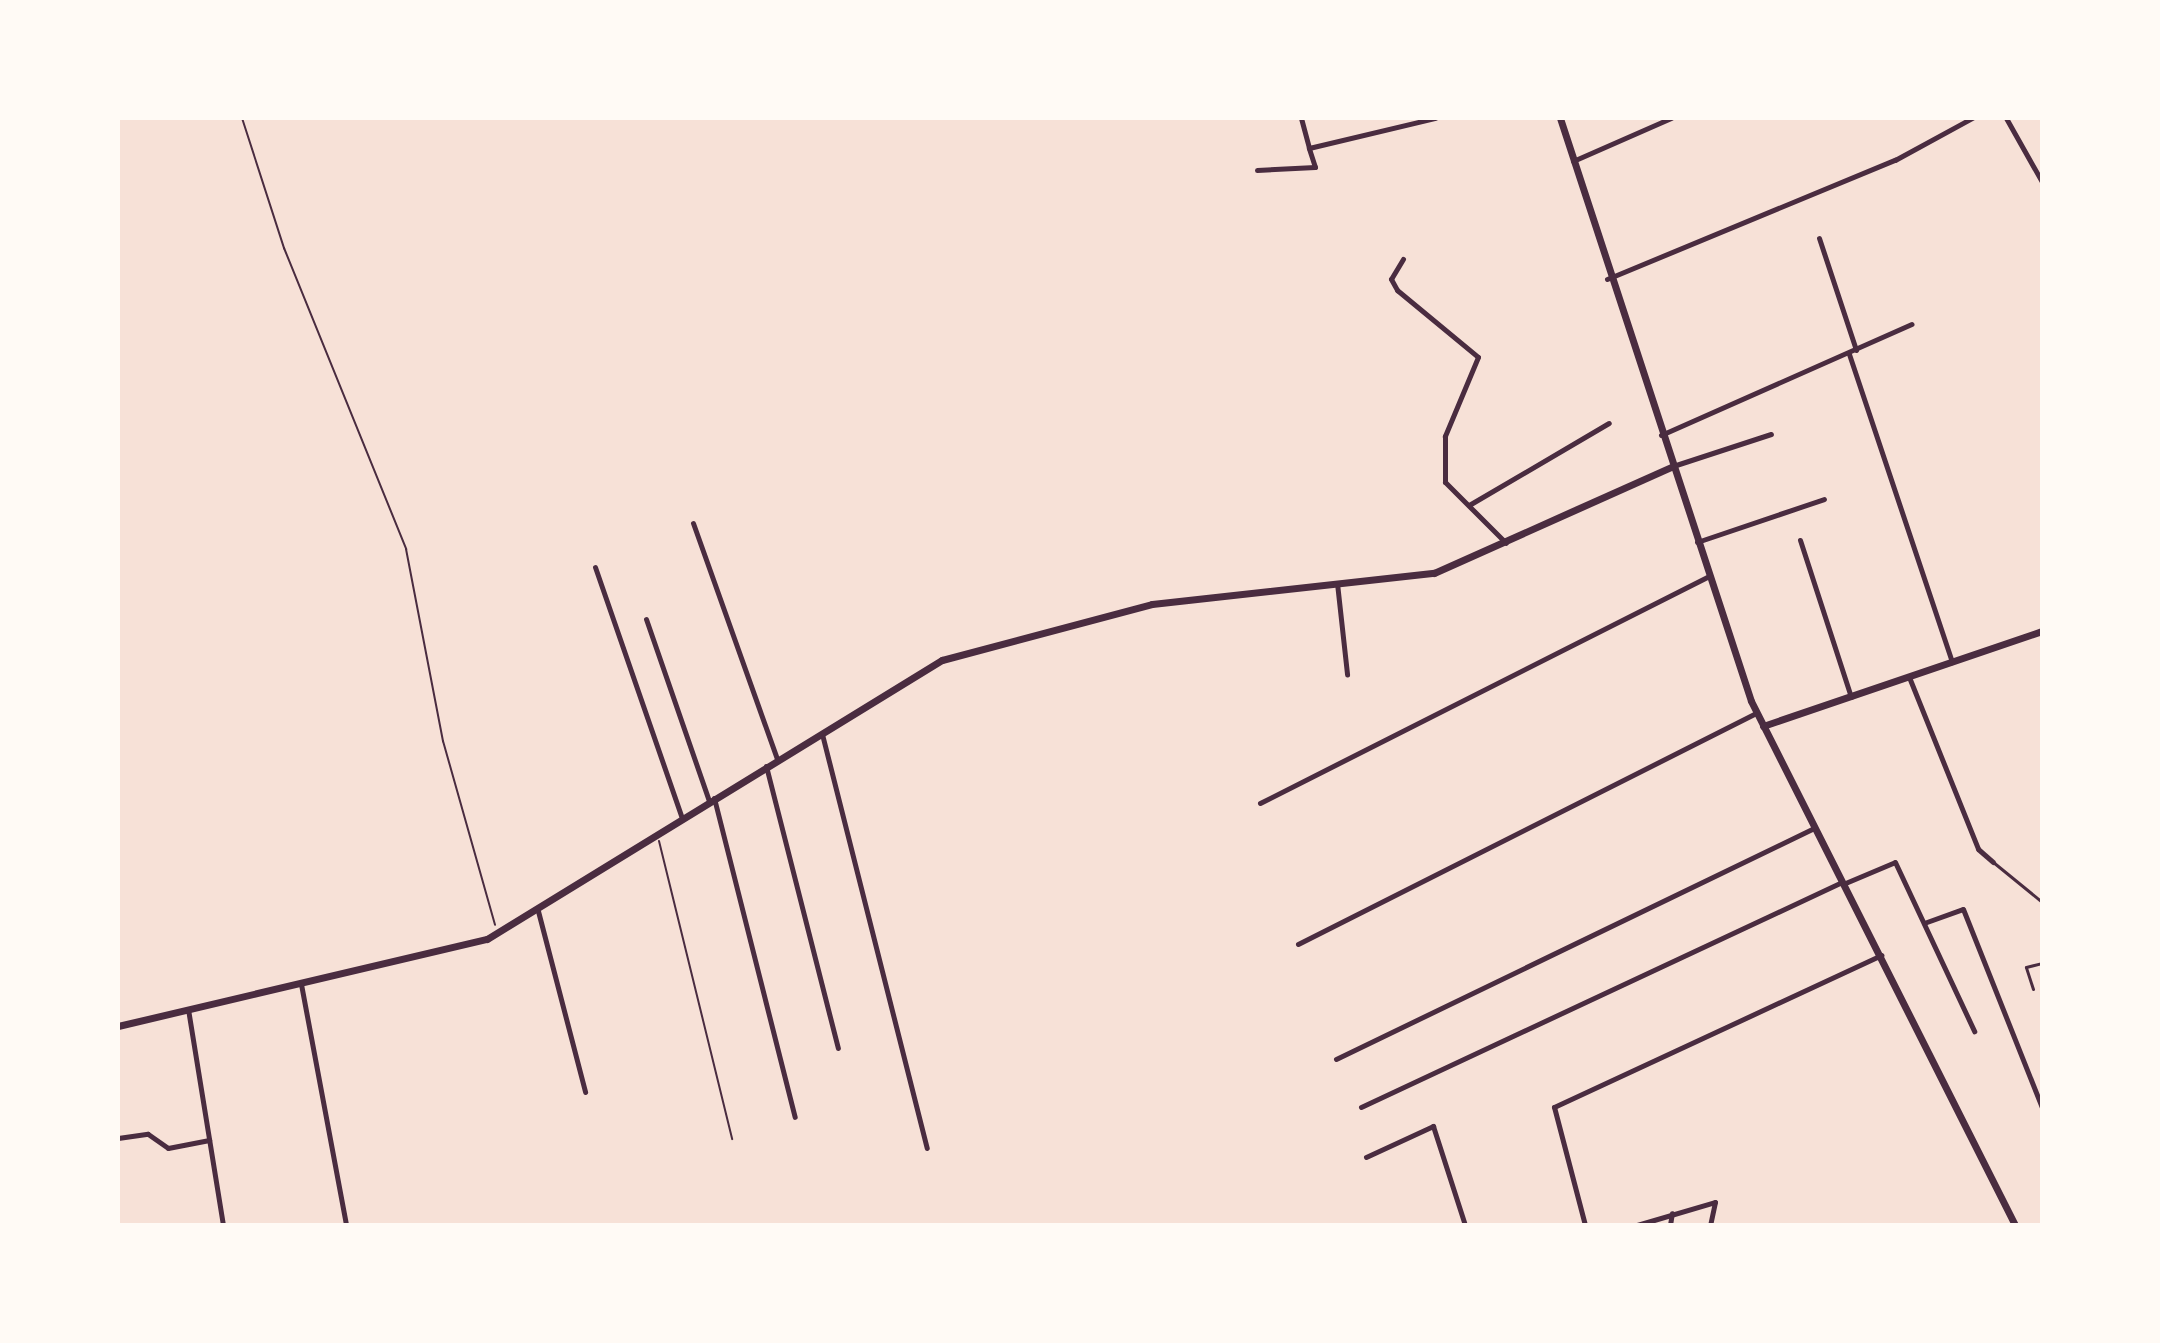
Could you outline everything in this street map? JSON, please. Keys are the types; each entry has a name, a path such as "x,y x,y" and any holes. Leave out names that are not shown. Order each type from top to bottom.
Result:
{"street":[{"path":"1257,170 1315,167 1301,118"},
{"path":"1309,148 1435,118"},
{"path":"1560,118 1607,279 1756,713 1882,954 2015,1225"},
{"path":"1573,162 1671,118"},
{"path":"1607,279 1895,160 1972,118"},
{"path":"2006,118 2042,182"},
{"path":"1819,238 1856,350"},
{"path":"1403,259 1391,279 1397,290 1478,357 1442,459 1447,489 1469,505 1506,544"},
{"path":"1661,435 1912,324"},
{"path":"1849,354 1952,662"},
{"path":"1469,505 1609,423"},
{"path":"118,1026 498,934 712,799 942,660 1152,604 1427,575 1506,544 1671,467 1771,434"},
{"path":"1696,543 1824,499"},
{"path":"693,523 777,759"},
{"path":"1800,540 1851,697"},
{"path":"595,567 682,818"},
{"path":"1260,803 1707,577"},
{"path":"1337,583 1347,674"},
{"path":"646,619 712,799 795,1117"},
{"path":"1763,726 2042,631"},
{"path":"1909,677 1978,849 1993,862"},
{"path":"1298,944 1756,713"},
{"path":"822,732 927,1148"},
{"path":"766,766 838,1048"},
{"path":"1336,1059 1814,828"},
{"path":"1361,1107 1843,883 1895,862 1974,1031"},
{"path":"1924,923 1963,909 2042,1108"},
{"path":"538,911 585,1092"},
{"path":"1585,1225 1554,1107 1882,954"},
{"path":"301,984 346,1225"},
{"path":"188,1009 223,1225"},
{"path":"1366,1157 1433,1126 1465,1225"},
{"path":"118,1138 148,1134 168,1148 209,1140"},
{"path":"1637,1225 1715,1202 1710,1225"},
{"path":"1670,1225 1672,1213"}],"lane":[{"path":"1993,862 2042,902"},
{"path":"2033,989 2026,967 2042,963"}],"path":[{"path":"242,118 284,248 406,549 443,741 498,934"},
{"path":"656,835 732,1139"}]}
